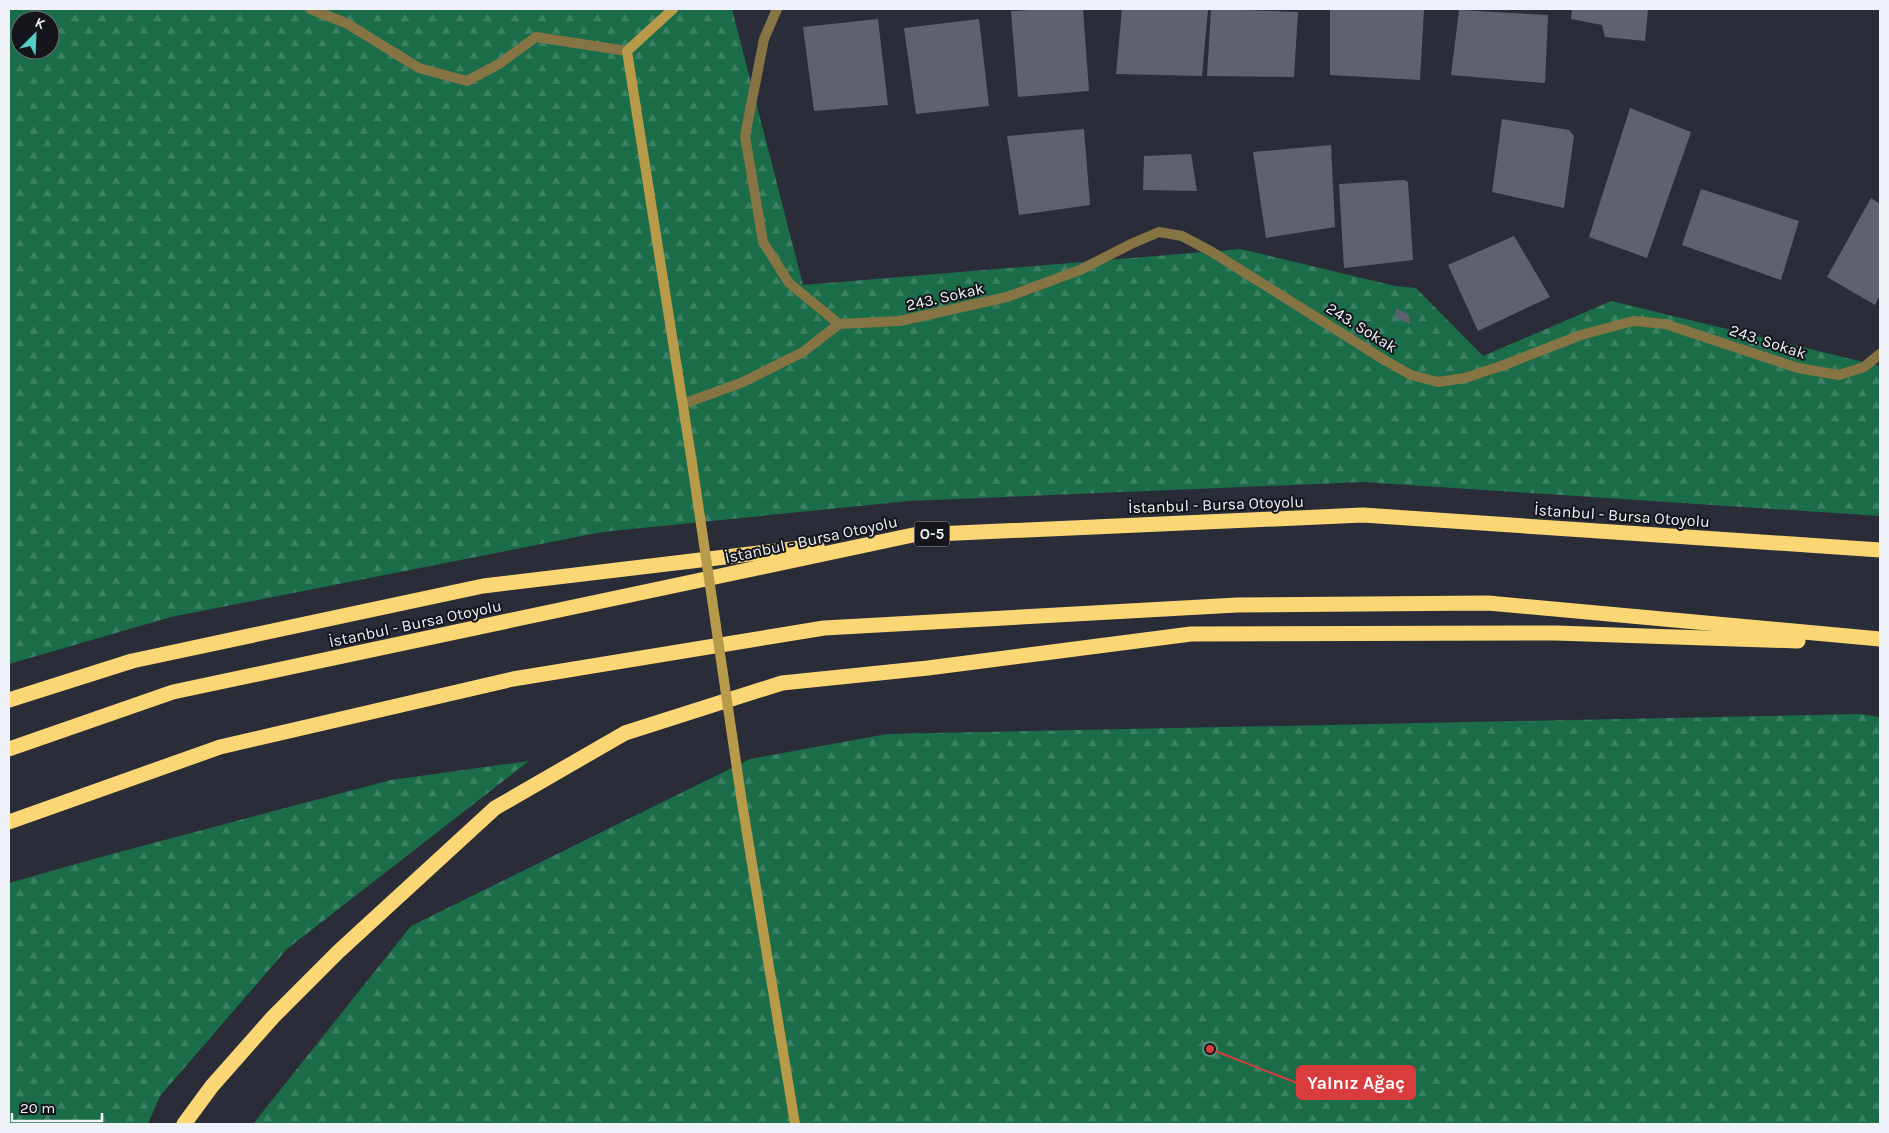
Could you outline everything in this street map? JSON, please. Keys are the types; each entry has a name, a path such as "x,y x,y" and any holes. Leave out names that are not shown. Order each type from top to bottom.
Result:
{"highway":[{"name":"İstanbul - Bursa Otoyolu","path":"9,749 173,692 913,535 1363,515 1880,550"},
{"path":"9,700 132,661 483,586 913,535"},
{"path":"9,822 220,747 513,678 824,628 1237,605 1488,603 1880,639"},
{"path":"184,1124 212,1086 286,1004 338,952 495,808 625,733 782,683 928,668 1191,634 1556,633 1880,643"}],"street":[{"path":"310,9 346,23 419,68 467,81 499,64 536,37 627,51"},
{"path":"627,51 673,9"},
{"path":"683,404 742,382 803,352 839,324 789,284 763,242 745,136 764,39 777,9"},
{"path":"627,51 683,404 742,803 795,1124"},
{"name":"243. Sokak","path":"839,324 900,321 1007,297 1080,270 1159,232 1182,236 1212,252 1386,361 1411,374 1438,382 1465,378 1581,335 1634,321 1665,324 1798,368 1839,375 1864,368 1880,354"}],"green space":[{"path":"9,9 732,9 803,285 1241,249 1395,286 1416,288 1483,356 1611,301 1880,366 1880,516 1363,482 909,501 602,532 171,617 9,664"},
{"path":"1860,714 1880,717 1880,1124 253,1124 411,926 750,759 887,734"},
{"path":"529,761 287,949 160,1096 148,1124 9,1124 9,883 391,780"}],"building":[{"path":"1083,9 1089,91 1018,97 1011,11"},
{"path":"1122,9 1208,10 1202,76 1116,74"},
{"path":"1211,9 1298,12 1294,77 1207,76"},
{"path":"1330,9 1424,10 1420,80 1330,75"},
{"path":"1572,9 1648,9 1645,41 1605,37 1602,25 1571,19"},
{"path":"1459,10 1548,15 1545,83 1451,75"},
{"path":"878,19 888,105 814,111 803,27"},
{"path":"979,19 989,106 916,114 904,28"},
{"path":"1630,108 1691,132 1647,258 1589,237"},
{"path":"1502,119 1569,130 1574,136 1564,208 1492,192"},
{"path":"1084,129 1090,205 1019,215 1007,136"},
{"path":"1331,145 1335,227 1266,238 1253,152"},
{"path":"1191,154 1197,191 1143,190 1144,156"},
{"path":"1404,180 1408,182 1413,260 1344,268 1339,184"},
{"path":"1701,189 1799,221 1781,280 1682,245"},
{"path":"1871,198 1880,204 1880,295 1875,305 1827,277"},
{"path":"1514,236 1550,297 1478,331 1448,265"},
{"path":"1396,308 1409,315 1410,324 1395,318"}],"place":[{"name":"Yalnız Ağaç","path":"1210,1049"}]}
